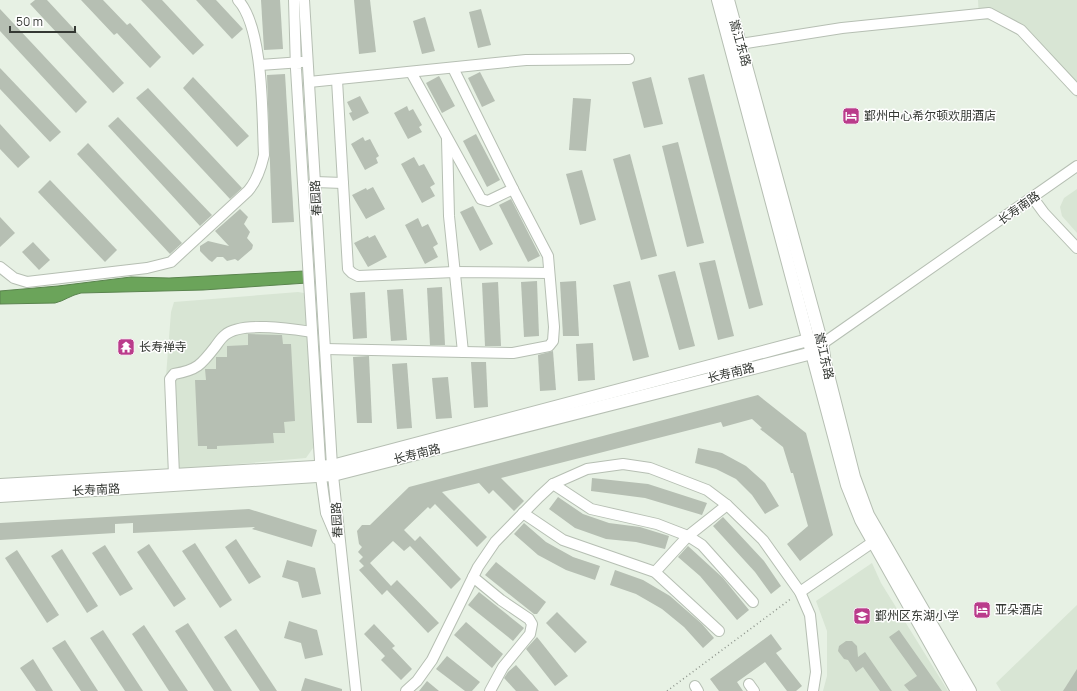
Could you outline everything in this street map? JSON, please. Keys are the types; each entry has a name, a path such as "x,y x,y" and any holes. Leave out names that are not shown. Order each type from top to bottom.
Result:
{"main road":[{"name":"嵩江东路","path":"718,0 736,45 822,344 825,363 854,477 868,515 970,691"},
{"name":"嵩江东路","path":"728,0 736,45 841,468 861,520 957,691"},
{"path":"808,340 822,344"},
{"name":"长寿南路","path":"0,484 174,475 327,471 808,340"},
{"name":"长寿南路","path":"0,496 327,471 812,353 822,344"}],"street":[{"path":"0,267 14,278 27,282 147,268 171,262 254,185 261,168 264,155 260,65 248,18 238,0"},
{"name":"春园路","path":"294,0 296,62 312,332 327,471 338,507 339,544"},
{"name":"春园路","path":"304,0 325,349 327,471 326,513 339,544"},
{"path":"736,45 842,28 990,13 1021,30 1077,90"},
{"path":"309,82 526,60 629,59"},
{"path":"260,65 296,62 308,63"},
{"path":"325,349 513,353 549,346 553,341 554,327 548,256 453,68"},
{"path":"411,72 481,199 488,201 513,189"},
{"path":"336,80 348,269 352,273 358,276 455,272 549,273"},
{"path":"447,138 449,216 463,352"},
{"name":"长寿南路","path":"822,344 1077,166"},
{"path":"315,182 343,183"},
{"path":"1033,198 1044,213 1077,248"},
{"path":"174,475 170,379 174,374 190,371 202,365 225,334 246,327 289,328 312,332"},
{"path":"406,691 416,681 432,660 473,577 495,542 553,484 588,469 623,464 650,468 707,490 727,505 763,540 800,592 810,614 814,641 816,672 813,691"},
{"path":"553,484 592,509 658,524 688,536 702,545 753,602"},
{"path":"656,572 688,536 727,505"},
{"path":"524,513 563,540 656,572 719,631"},
{"path":"800,592 873,542"},
{"path":"339,544 356,691"},
{"path":"473,577 501,600 529,619 532,624 530,634 503,667 490,691"}],"path":[{"path":"667,691 800,592"}],"shaded area":[{"path":"978,0 1077,0 1077,98 1020,35 996,21 979,19"},
{"path":"1077,189 1077,233 1062,216 1060,207 1064,198"},
{"path":"304,271 307,283 203,290 81,293 55,303 0,304 0,291 131,277 169,278"},
{"path":"298,292 304,293 314,436 313,448 306,458 169,470 166,376 171,312 174,302"},
{"name":"鄞州区东湖小学","path":"872,563 881,583 948,691 823,691 827,676 827,631 816,601"},
{"path":"1077,605 1077,691 1001,691 996,683"}],"building":[{"path":"35,0 47,0 124,83 113,93 30,4"},
{"path":"81,0 103,0 127,25 130,23 161,57 150,68 117,33 114,35"},
{"path":"141,0 162,0 204,45 193,55"},
{"path":"196,0 216,0 243,29 232,39"},
{"path":"261,0 280,0 283,49 264,50"},
{"path":"354,0 370,0 376,52 359,54"},
{"path":"0,9 87,102 76,113 0,31"},
{"path":"481,9 491,45 478,48 469,12"},
{"path":"425,17 435,51 422,54 413,21"},
{"path":"0,68 61,132 50,142 0,89"},
{"path":"480,72 495,101 482,107 468,78"},
{"path":"285,74 294,222 272,223 267,75"},
{"path":"704,74 763,305 749,309 688,78"},
{"path":"439,76 455,106 442,113 426,83"},
{"path":"193,77 249,136 237,147 183,88"},
{"path":"651,77 663,124 644,128 632,82"},
{"path":"148,88 242,188 230,199 136,98"},
{"path":"360,96 369,113 353,121 349,113 352,112 347,102"},
{"path":"573,98 591,99 586,151 569,150"},
{"path":"407,106 409,111 413,109 422,125 419,127 422,132 408,139 394,113"},
{"path":"118,117 212,215 200,226 108,126"},
{"path":"0,124 30,157 18,168 0,149"},
{"path":"476,134 500,180 487,187 463,141"},
{"path":"363,137 365,141 370,139 379,156 376,158 378,163 365,170 351,144"},
{"path":"678,142 704,243 687,247 662,146"},
{"path":"88,143 182,243 170,254 77,154"},
{"path":"630,154 657,256 641,260 613,159"},
{"path":"414,157 419,166 424,164 435,184 430,187 435,196 422,203 401,164"},
{"path":"582,170 596,220 580,225 566,174"},
{"path":"50,180 117,250 105,262 38,192"},
{"path":"373,187 385,209 366,219 352,195 366,188 367,190"},
{"path":"511,199 540,256 528,262 499,205"},
{"path":"473,206 493,244 480,251 460,212"},
{"path":"240,209 248,217 244,224 250,232 247,238 253,245 252,249 238,261 235,259 227,261 223,257 217,257 212,262 200,251 200,246 208,241 229,246 215,231"},
{"path":"0,217 15,233 0,247"},
{"path":"418,218 422,227 428,224 438,244 433,247 438,257 425,264 405,225"},
{"path":"375,235 387,257 368,267 354,243 368,236 369,238"},
{"path":"33,242 50,260 39,270 22,252"},
{"path":"715,260 734,336 718,340 699,263"},
{"path":"675,271 695,346 679,350 658,275"},
{"path":"537,281 539,336 524,337 521,282"},
{"path":"576,281 579,336 563,336 560,282"},
{"path":"630,281 649,357 633,361 613,285"},
{"path":"498,282 501,346 485,346 482,283"},
{"path":"442,287 445,345 430,345 427,288"},
{"path":"403,289 407,340 391,341 387,290"},
{"path":"365,292 367,338 353,339 350,293"},
{"path":"248,334 282,335 283,344 291,344 295,421 284,422 285,433 273,433 274,443 217,446 217,449 207,449 207,446 198,446 195,380 206,380 205,369 216,369 216,357 227,357 227,346 248,345"},
{"path":"593,343 595,380 578,381 576,344"},
{"path":"553,351 556,390 540,391 538,355"},
{"path":"369,356 372,423 357,423 353,357"},
{"path":"471,362 486,362 488,407 474,408"},
{"path":"407,363 412,428 397,429 392,364"},
{"path":"448,377 452,418 436,419 432,378"},
{"path":"758,395 806,433 833,535 800,561 787,544 808,526 793,473 791,473 783,447 760,429 762,428 752,419 723,427 721,422 501,478 524,501 514,511 493,490 489,494 479,483 442,492 487,537 477,547 435,504 430,509 428,507 404,530 415,541 420,536 461,579 451,589 410,546 404,551 393,541 370,563 391,586 397,580 439,623 428,633 387,590 382,595 359,570 364,566 359,561 363,557 358,552 362,547 359,544 357,531 362,525 370,525 409,487"},
{"path":"698,448 722,453 746,466 765,483 779,506 765,514 752,495 736,479 716,469 695,463"},
{"path":"592,478 648,484 707,503 702,515 645,498 591,491"},
{"path":"558,497 583,514 609,523 640,527 669,536 665,549 636,542 606,539 575,528 549,509"},
{"path":"249,509 317,530 312,547 252,529 255,527 133,533 133,523 115,524 115,533 0,540 0,523"},
{"path":"723,517 764,561 781,586 771,594 755,572 713,526"},
{"path":"524,523 546,542 573,557 600,566 595,580 566,570 538,555 514,534"},
{"path":"236,539 261,577 249,584 225,547"},
{"path":"195,543 232,600 220,608 182,551"},
{"path":"149,544 186,599 174,607 137,552"},
{"path":"105,545 133,589 120,596 92,553"},
{"path":"688,546 723,578 749,610 737,620 700,576 678,557"},
{"path":"62,549 98,606 87,613 51,556"},
{"path":"17,550 59,615 47,623 5,558"},
{"path":"287,560 315,568 321,594 302,598 298,582 282,577"},
{"path":"496,562 546,602 537,614 534,614 485,575"},
{"path":"615,570 643,580 670,596 702,624 714,638 703,648 684,627 662,609 636,594 610,585"},
{"path":"479,592 524,628 513,641 468,605"},
{"path":"557,612 587,642 575,653 546,623"},
{"path":"289,621 317,630 323,655 305,659 301,643 284,638"},
{"path":"466,622 503,654 492,668 454,635"},
{"path":"188,623 232,691 214,691 175,631"},
{"path":"374,624 395,646 392,648 412,669 401,680 381,660 385,656 364,634"},
{"path":"144,625 188,691 169,691 132,634"},
{"path":"236,629 277,691 260,691 224,637"},
{"path":"103,630 143,691 125,691 90,638"},
{"path":"899,630 942,691 909,691 904,685 917,676 889,637"},
{"path":"771,634 782,649 776,653 802,686 796,691 787,691 765,662 737,682 743,691 719,691 710,679"},
{"path":"537,637 568,676 555,686 526,649"},
{"path":"65,640 98,691 81,691 52,648"},
{"path":"846,641 852,641 857,646 858,657 865,652 892,691 880,691 863,667 856,672 848,660 844,659 838,651 839,646"},
{"path":"447,656 480,682 472,691 465,691 436,669"},
{"path":"33,659 53,691 36,691 20,668"},
{"path":"516,665 539,691 516,691 504,678"},
{"path":"1077,669 1077,691 1063,691"},
{"path":"305,678 342,689 342,691 301,691"},
{"path":"427,681 439,691 419,691"}],"place":[{"name":"鄞州中心希尔顿欢朋酒店","path":"851,116"},
{"name":"长寿禅寺","path":"126,347"},
{"name":"亚朵酒店","path":"982,610"},
{"name":"鄞州区东湖小学","path":"862,616"}]}
